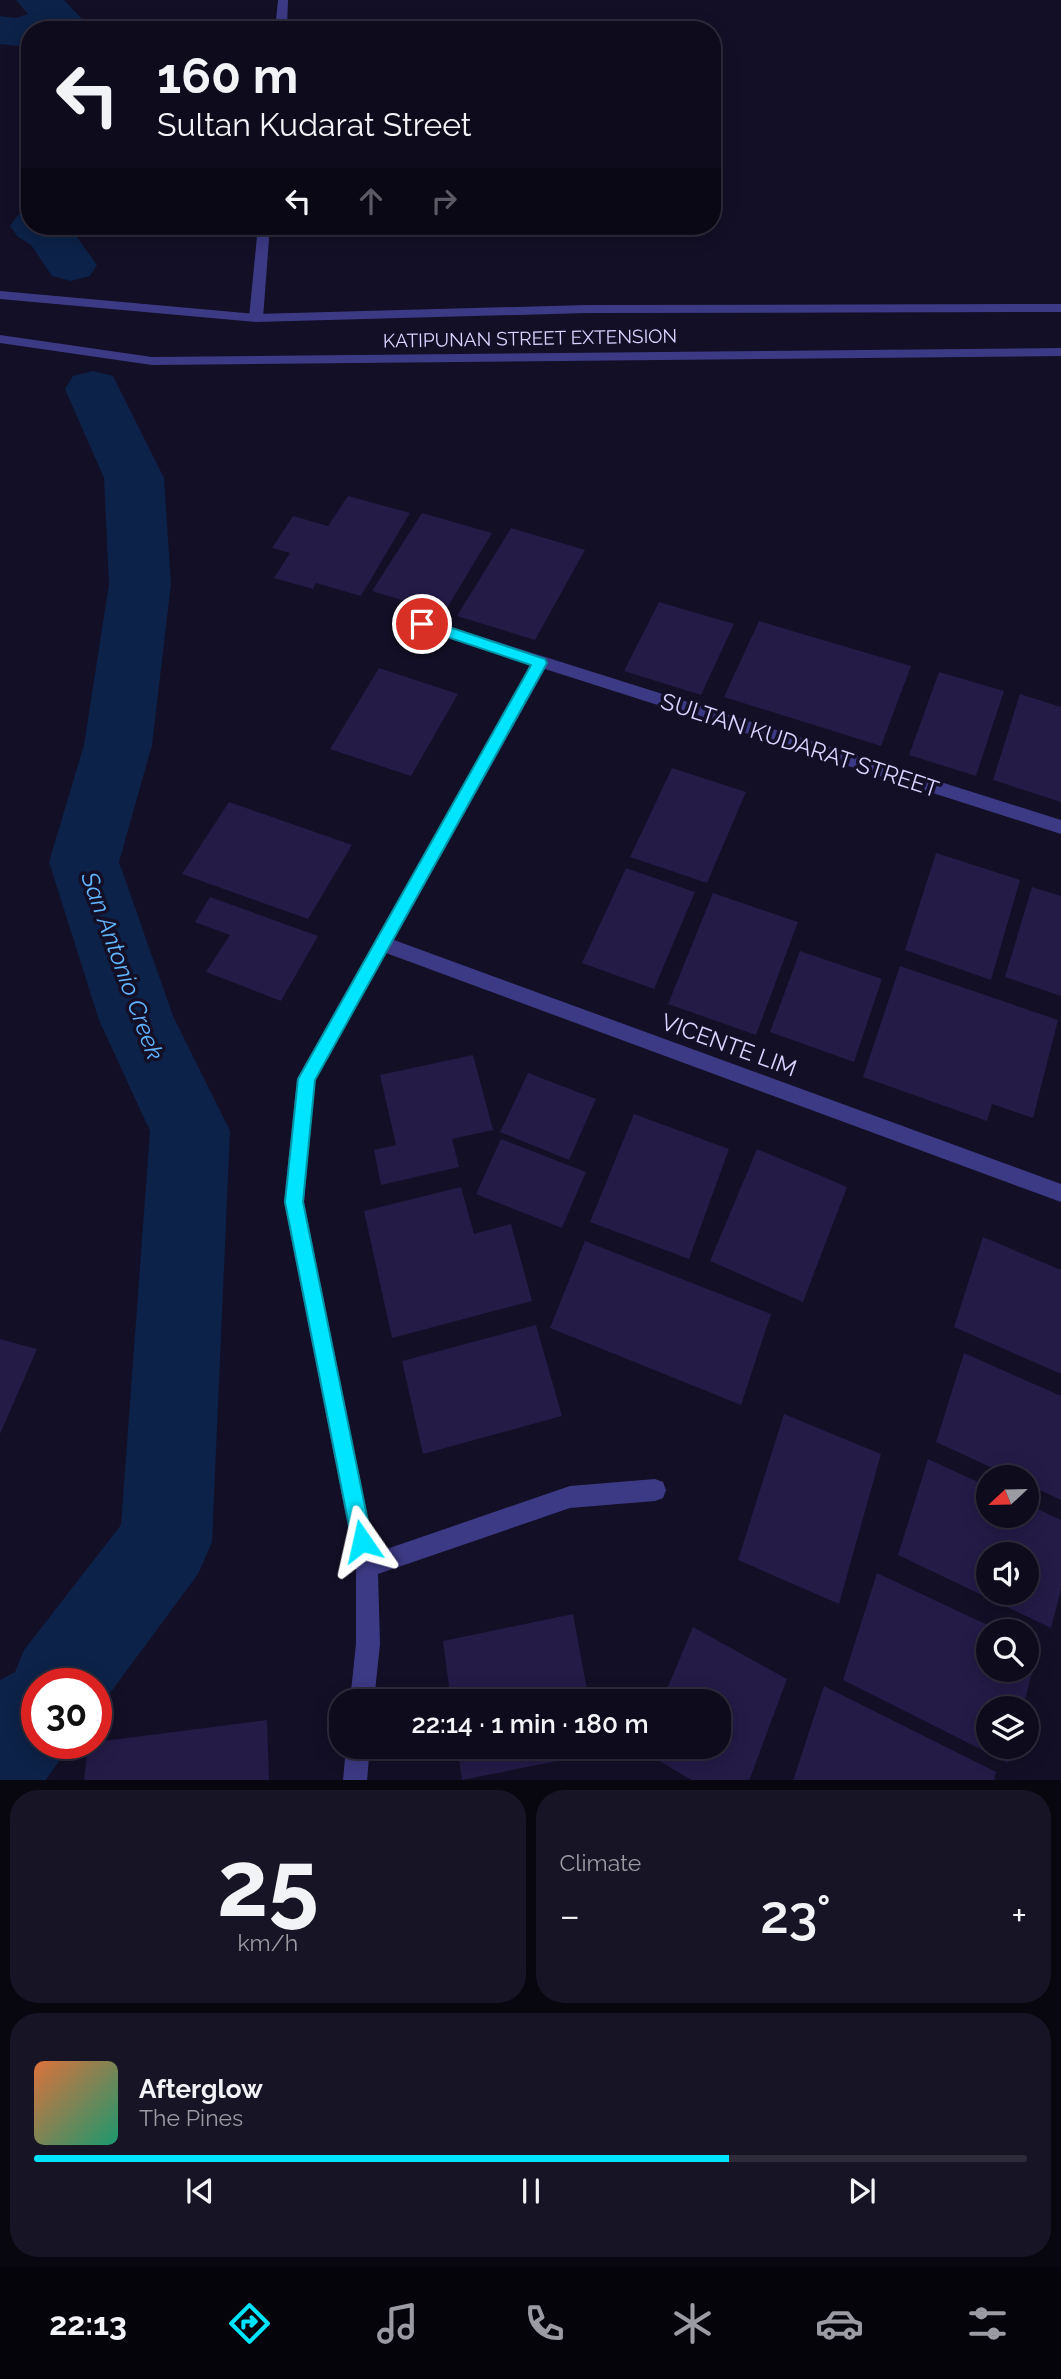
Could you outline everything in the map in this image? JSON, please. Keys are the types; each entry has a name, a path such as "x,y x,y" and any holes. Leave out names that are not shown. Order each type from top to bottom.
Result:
{"street":[{"path":"282,21 283,0"},
{"path":"256,318 263,235"},
{"name":"KATIPUNAN STREET EXTENSION","path":"0,295 256,318 588,309 1061,308"},
{"name":"KATIPUNAN STREET EXTENSION","path":"0,339 152,361 1061,352"},
{"name":"SULTAN KUDARAT STREET","path":"422,624 1061,827"},
{"path":"363,1689 368,1644 367,1567 294,1202 306,1079 540,663"},
{"name":"VICENTE LIM","path":"381,943 1061,1193"},
{"path":"367,1567 570,1497 655,1490"},
{"path":"355,1780 357,1759"}],"building":[{"path":"348,496 410,513 361,596 316,583 313,589 274,578 290,553 272,548 293,516 328,526"},
{"path":"422,513 492,533 444,613 372,591"},
{"path":"511,528 585,550 535,640 457,616"},
{"path":"659,602 734,624 701,695 624,671"},
{"path":"759,621 911,666 881,746 724,697"},
{"path":"379,668 458,694 411,776 330,749"},
{"path":"939,672 1004,691 976,776 909,755"},
{"path":"1020,694 1061,707 1061,802 993,780"},
{"path":"672,768 746,792 707,883 630,857"},
{"path":"229,802 352,845 308,919 182,874"},
{"path":"936,853 1020,880 991,980 905,950"},
{"path":"626,868 695,892 654,989 582,963"},
{"path":"1032,887 1061,896 1061,996 1005,977"},
{"path":"713,893 798,922 756,1035 668,1004"},
{"path":"210,897 318,936 281,1001 206,972 230,935 195,922"},
{"path":"800,951 882,979 854,1062 770,1032"},
{"path":"900,966 1058,1020 1033,1118 992,1104 987,1121 863,1077"},
{"path":"473,1055 493,1130 452,1139 459,1167 381,1185 374,1150 396,1145 380,1075"},
{"path":"528,1073 596,1099 569,1160 500,1132"},
{"path":"634,1114 729,1149 689,1259 590,1222"},
{"path":"501,1139 586,1172 562,1228 476,1194"},
{"path":"757,1149 847,1187 803,1302 710,1261"},
{"path":"461,1187 474,1234 511,1224 532,1301 392,1338 364,1211"},
{"path":"983,1237 1061,1270 1061,1374 954,1327"},
{"path":"585,1241 771,1314 741,1405 550,1328"},
{"path":"536,1325 562,1416 423,1454 402,1361"},
{"path":"0,1339 37,1349 0,1434"},
{"path":"964,1353 1061,1396 1061,1500 1040,1490 1040,1465 986,1465 936,1442"},
{"path":"784,1414 881,1454 839,1604 738,1560"},
{"path":"928,1459 976,1481 976,1528 1040,1528 1040,1510 1061,1520 1061,1589 1051,1628 1039,1622 1039,1619 1032,1619 1003,1605 1039,1605 1039,1542 976,1542 976,1592 898,1555"},
{"path":"877,1573 976,1620 976,1682 1030,1682 1026,1696 976,1696 976,1747 843,1680"},
{"path":"573,1614 587,1689 449,1689 443,1641"},
{"path":"693,1627 787,1679 749,1780 691,1780 656,1759 731,1759 731,1689 667,1689"},
{"path":"824,1686 996,1772 994,1780 793,1780"},
{"path":"267,1720 269,1780 84,1780 86,1759 112,1759 112,1740"},
{"path":"459,1759 568,1759 462,1780"}],"waterway":[{"name":"San Antonio Creek","path":"38,0 59,19 53,21"},
{"name":"San Antonio Creek","path":"0,30 21,31"},
{"name":"San Antonio Creek","path":"50,235 71,265"},
{"name":"San Antonio Creek","path":"70,1668 166,1542 190,1131 137,1020 84,862 118,745 140,584 134,478 93,389"},
{"name":"San Antonio Creek","path":"0,1759 21,1732"}],"route":[{"path":"362,1541 294,1202 306,1079 540,663 422,624"}]}
